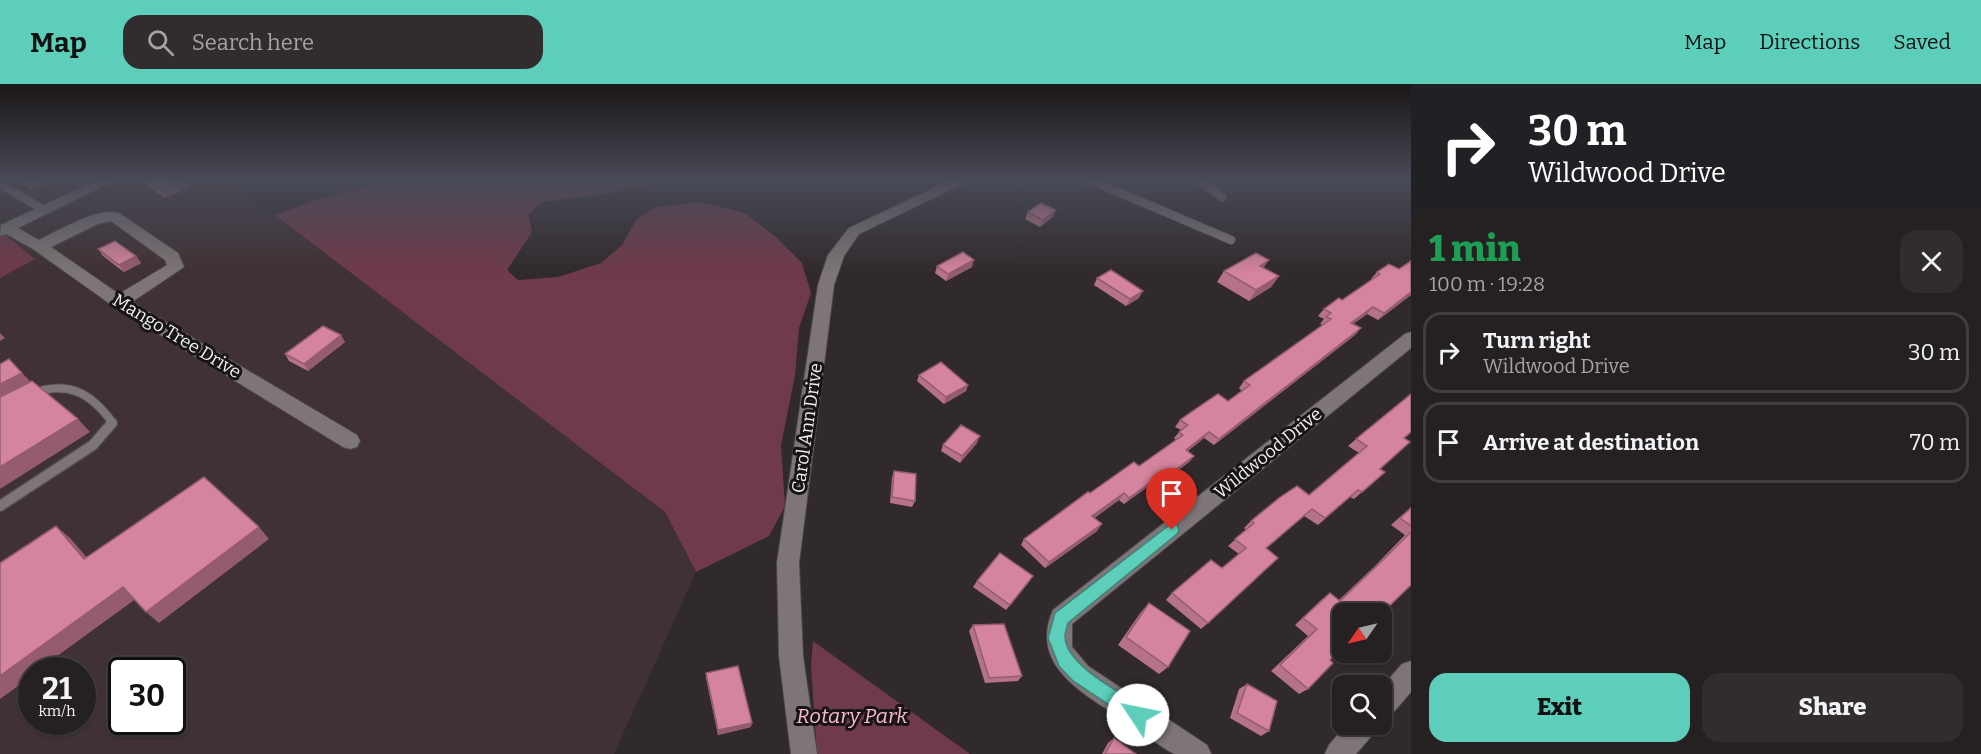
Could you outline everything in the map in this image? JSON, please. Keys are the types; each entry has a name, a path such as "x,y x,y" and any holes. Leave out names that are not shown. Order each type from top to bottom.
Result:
{"street":[{"name":"Mango Tree Drive","path":"3,229 43,210"},
{"name":"Carol Ann Drive","path":"804,754 791,656 788,563 826,285 836,255 854,231 898,210"},
{"path":"39,246 94,220 114,216 172,257 176,267 119,302"},
{"name":"Mango Tree Drive","path":"3,229 39,246 119,302 350,441"},
{"name":"Wildwood Drive","path":"1198,754 1079,675 1065,660 1057,638 1061,618 1411,338"},
{"path":"1392,695 1411,674"},
{"path":"1338,754 1355,735"}],"lane":[{"path":"1161,210 1231,240"},
{"path":"0,506 93,445 112,422 101,404 77,390 46,387 25,397"}],"shaded area":[{"path":"0,210 268,210 665,512 696,572 614,754 0,754 0,278 34,258 0,236"}],"green space":[{"path":"288,210 533,210 528,215 532,232 507,270 518,280 558,277 601,263 622,245 636,220 650,210 734,210 745,213 776,237 802,263 811,293 799,328 795,375 781,445 785,506 769,536 696,572 665,512 275,215"},
{"path":"4,234 35,259 0,278 0,236"},
{"name":"Rotary Park","path":"813,641 970,754 817,754 811,666"}],"building":[{"path":"1031,210 1056,210 1043,220 1028,212"},
{"path":"115,241 136,256 119,265 98,249"},
{"path":"963,252 974,260 948,274 937,266"},
{"path":"1256,253 1269,260 1260,266 1279,276 1256,290 1224,271"},
{"path":"1411,261 1411,292 1384,313 1373,307 1351,323 1361,328 1219,439 1209,432 1186,450 1194,456 1167,476 1163,473 1129,498 1124,493 1092,516 1102,524 1049,562 1024,539 1088,492 1090,493 1134,462 1139,466 1183,435 1179,432 1188,425 1180,420 1197,408 1218,394 1228,401 1250,385 1244,381 1331,319 1326,317 1331,313 1324,309 1339,298 1342,300 1380,274 1377,272 1389,264 1399,269"},
{"path":"1111,270 1143,291 1130,299 1097,278"},
{"path":"323,326 341,335 304,364 285,354"},
{"path":"9,359 22,373 0,384 0,364"},
{"path":"941,362 968,385 946,397 919,375"},
{"path":"32,381 78,419 0,467 0,397"},
{"path":"1411,394 1411,432 1404,438 1410,442 1380,469 1385,472 1362,492 1358,490 1325,518 1312,509 1266,548 1278,558 1208,623 1172,593 1211,560 1222,568 1246,548 1235,539 1254,523 1251,521 1297,486 1309,495 1367,446 1356,439"},
{"path":"961,425 980,436 962,456 943,445"},
{"path":"894,471 916,474 915,501 892,497"},
{"path":"204,477 259,527 146,612 123,587 26,657 18,657 18,663 0,676 0,563 56,526 84,559"},
{"path":"1411,508 1411,526 1400,518"},
{"path":"1411,532 1411,585 1392,603 1332,603 1332,658 1330,660 1333,663 1308,689 1280,665 1317,629 1303,618 1330,593 1340,601"},
{"path":"1000,553 1033,576 1010,605 977,581"},
{"path":"1149,603 1190,631 1168,667 1126,637"},
{"path":"1004,624 1022,676 989,678 973,625"},
{"path":"738,666 752,723 718,730 706,673"},
{"path":"1247,684 1277,701 1269,731 1237,713"},
{"path":"1114,738 1136,754 1105,754"}],"route":[{"path":"1138,715 1079,675 1065,660 1057,638 1061,618 1172,530"}]}
